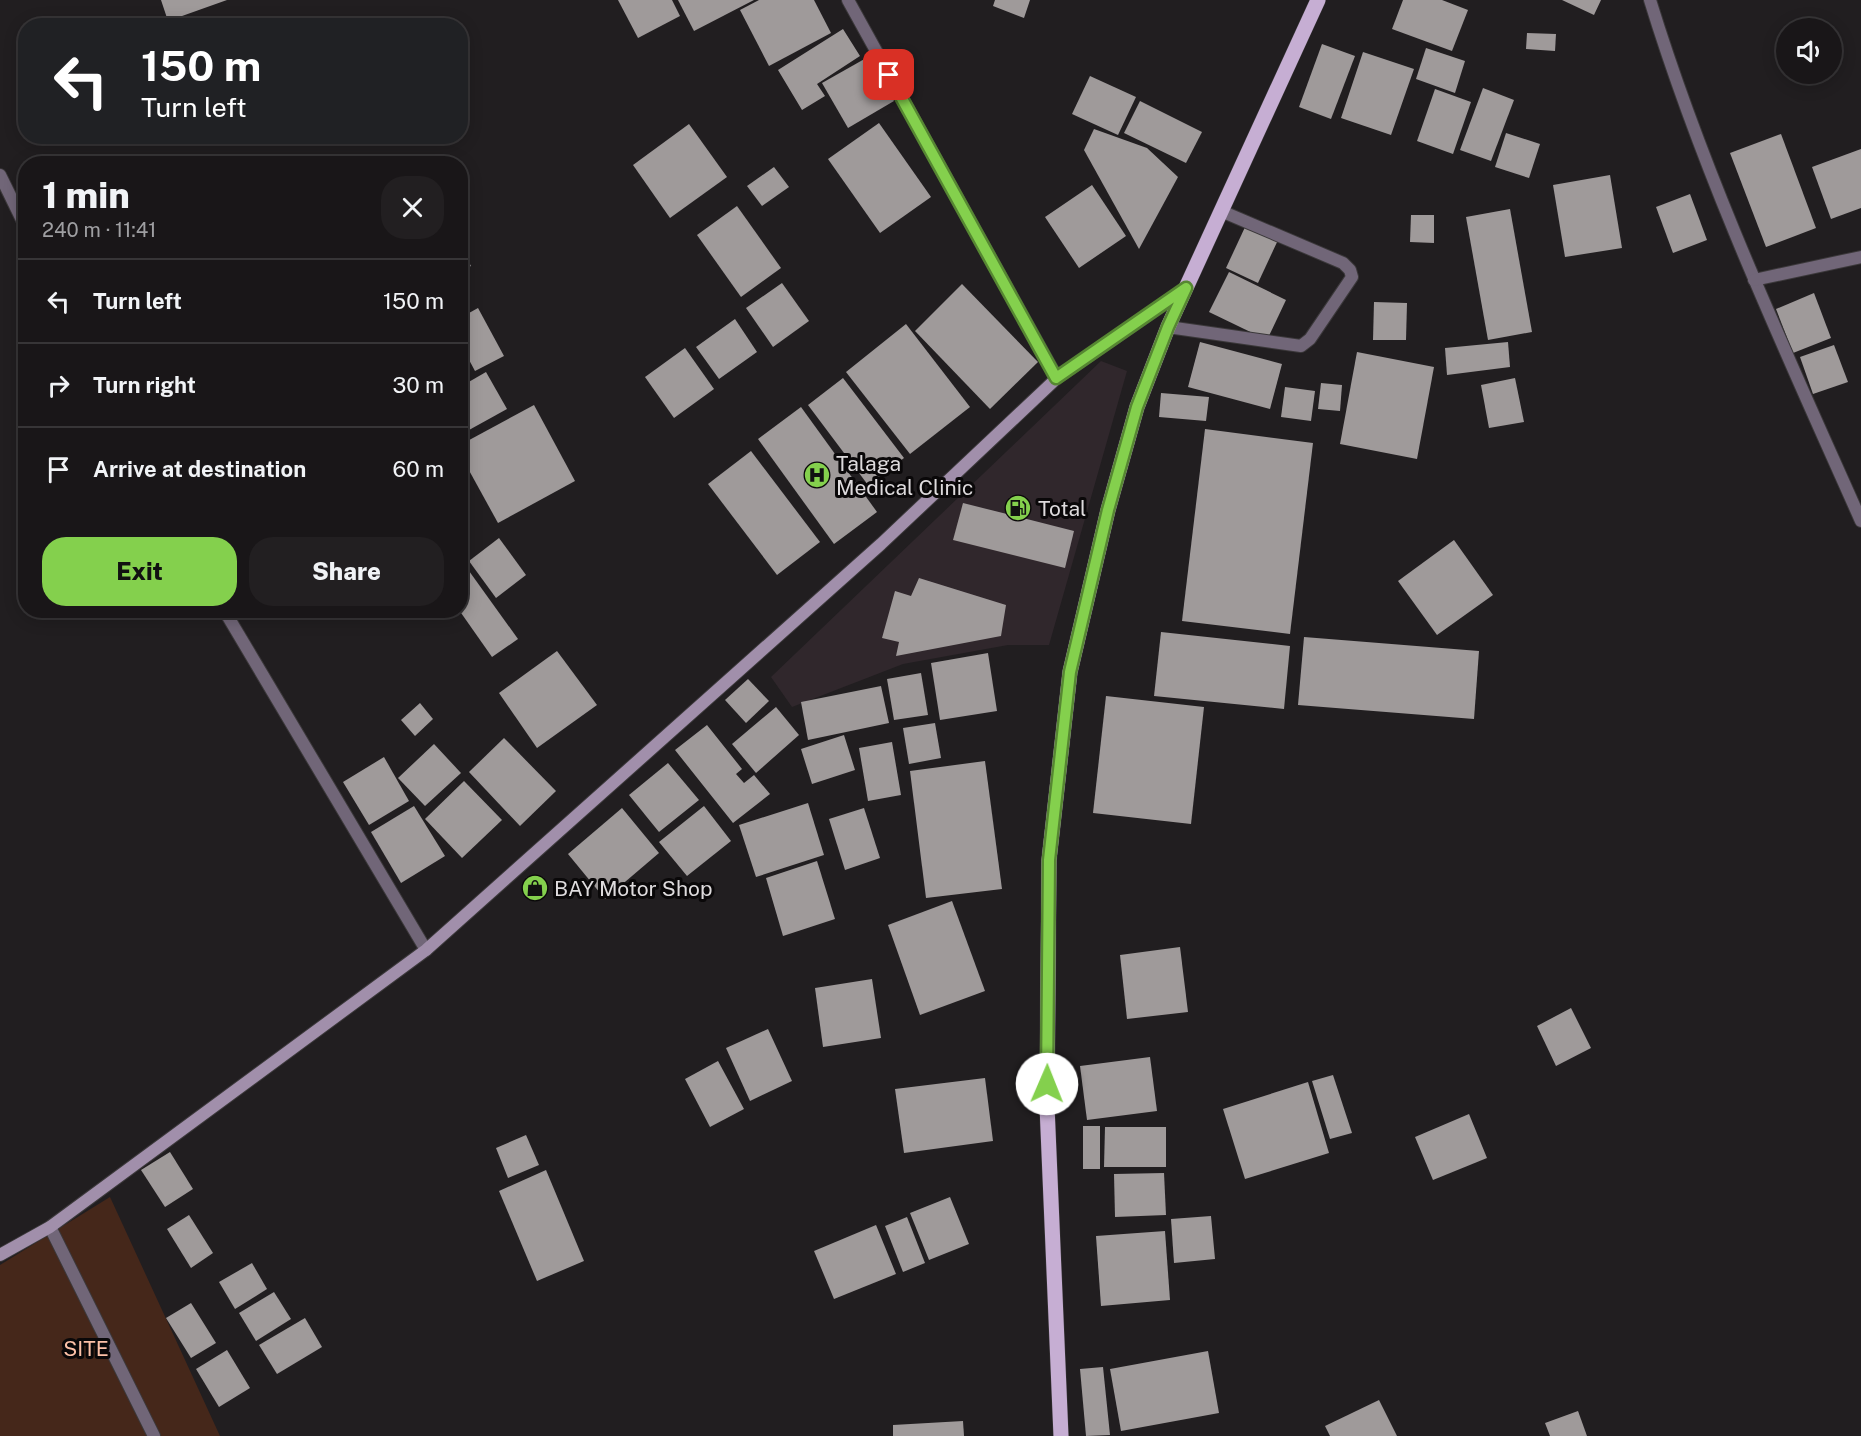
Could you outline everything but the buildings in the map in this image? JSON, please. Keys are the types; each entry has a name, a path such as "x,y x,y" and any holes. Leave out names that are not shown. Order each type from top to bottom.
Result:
{"main road":[{"path":"1061,1436 1047,1106 1049,860 1070,672 1108,510 1137,407 1168,327 1318,0"}],"street":[{"path":"848,0 1056,378"},
{"path":"1650,0 1672,74 1754,280 1861,521"},
{"path":"0,174 18,211"},
{"path":"1168,327 1301,346 1310,339 1352,277 1350,270 1343,263 1221,211"},
{"path":"1754,280 1861,257"},
{"path":"0,1255 50,1227 426,950 881,544 1056,378 1186,288"},
{"path":"229,618 426,950"},
{"path":"50,1227 154,1436"}],"shaded area":[{"name":"Total","path":"1101,361 1127,371 1049,645 1008,645 903,664 792,707 771,677"}],"green space":[{"name":"SITE","path":"110,1197 220,1436 0,1436 0,1265"}],"place":[{"name":"Talaga Medical Clinic","path":"817,475"},
{"name":"Total","path":"1018,508"},
{"name":"BAY Motor Shop","path":"535,888"}],"route":[{"path":"889,75 1056,378 1186,288 1137,407 1108,510 1070,672 1049,860 1047,1084"}]}
